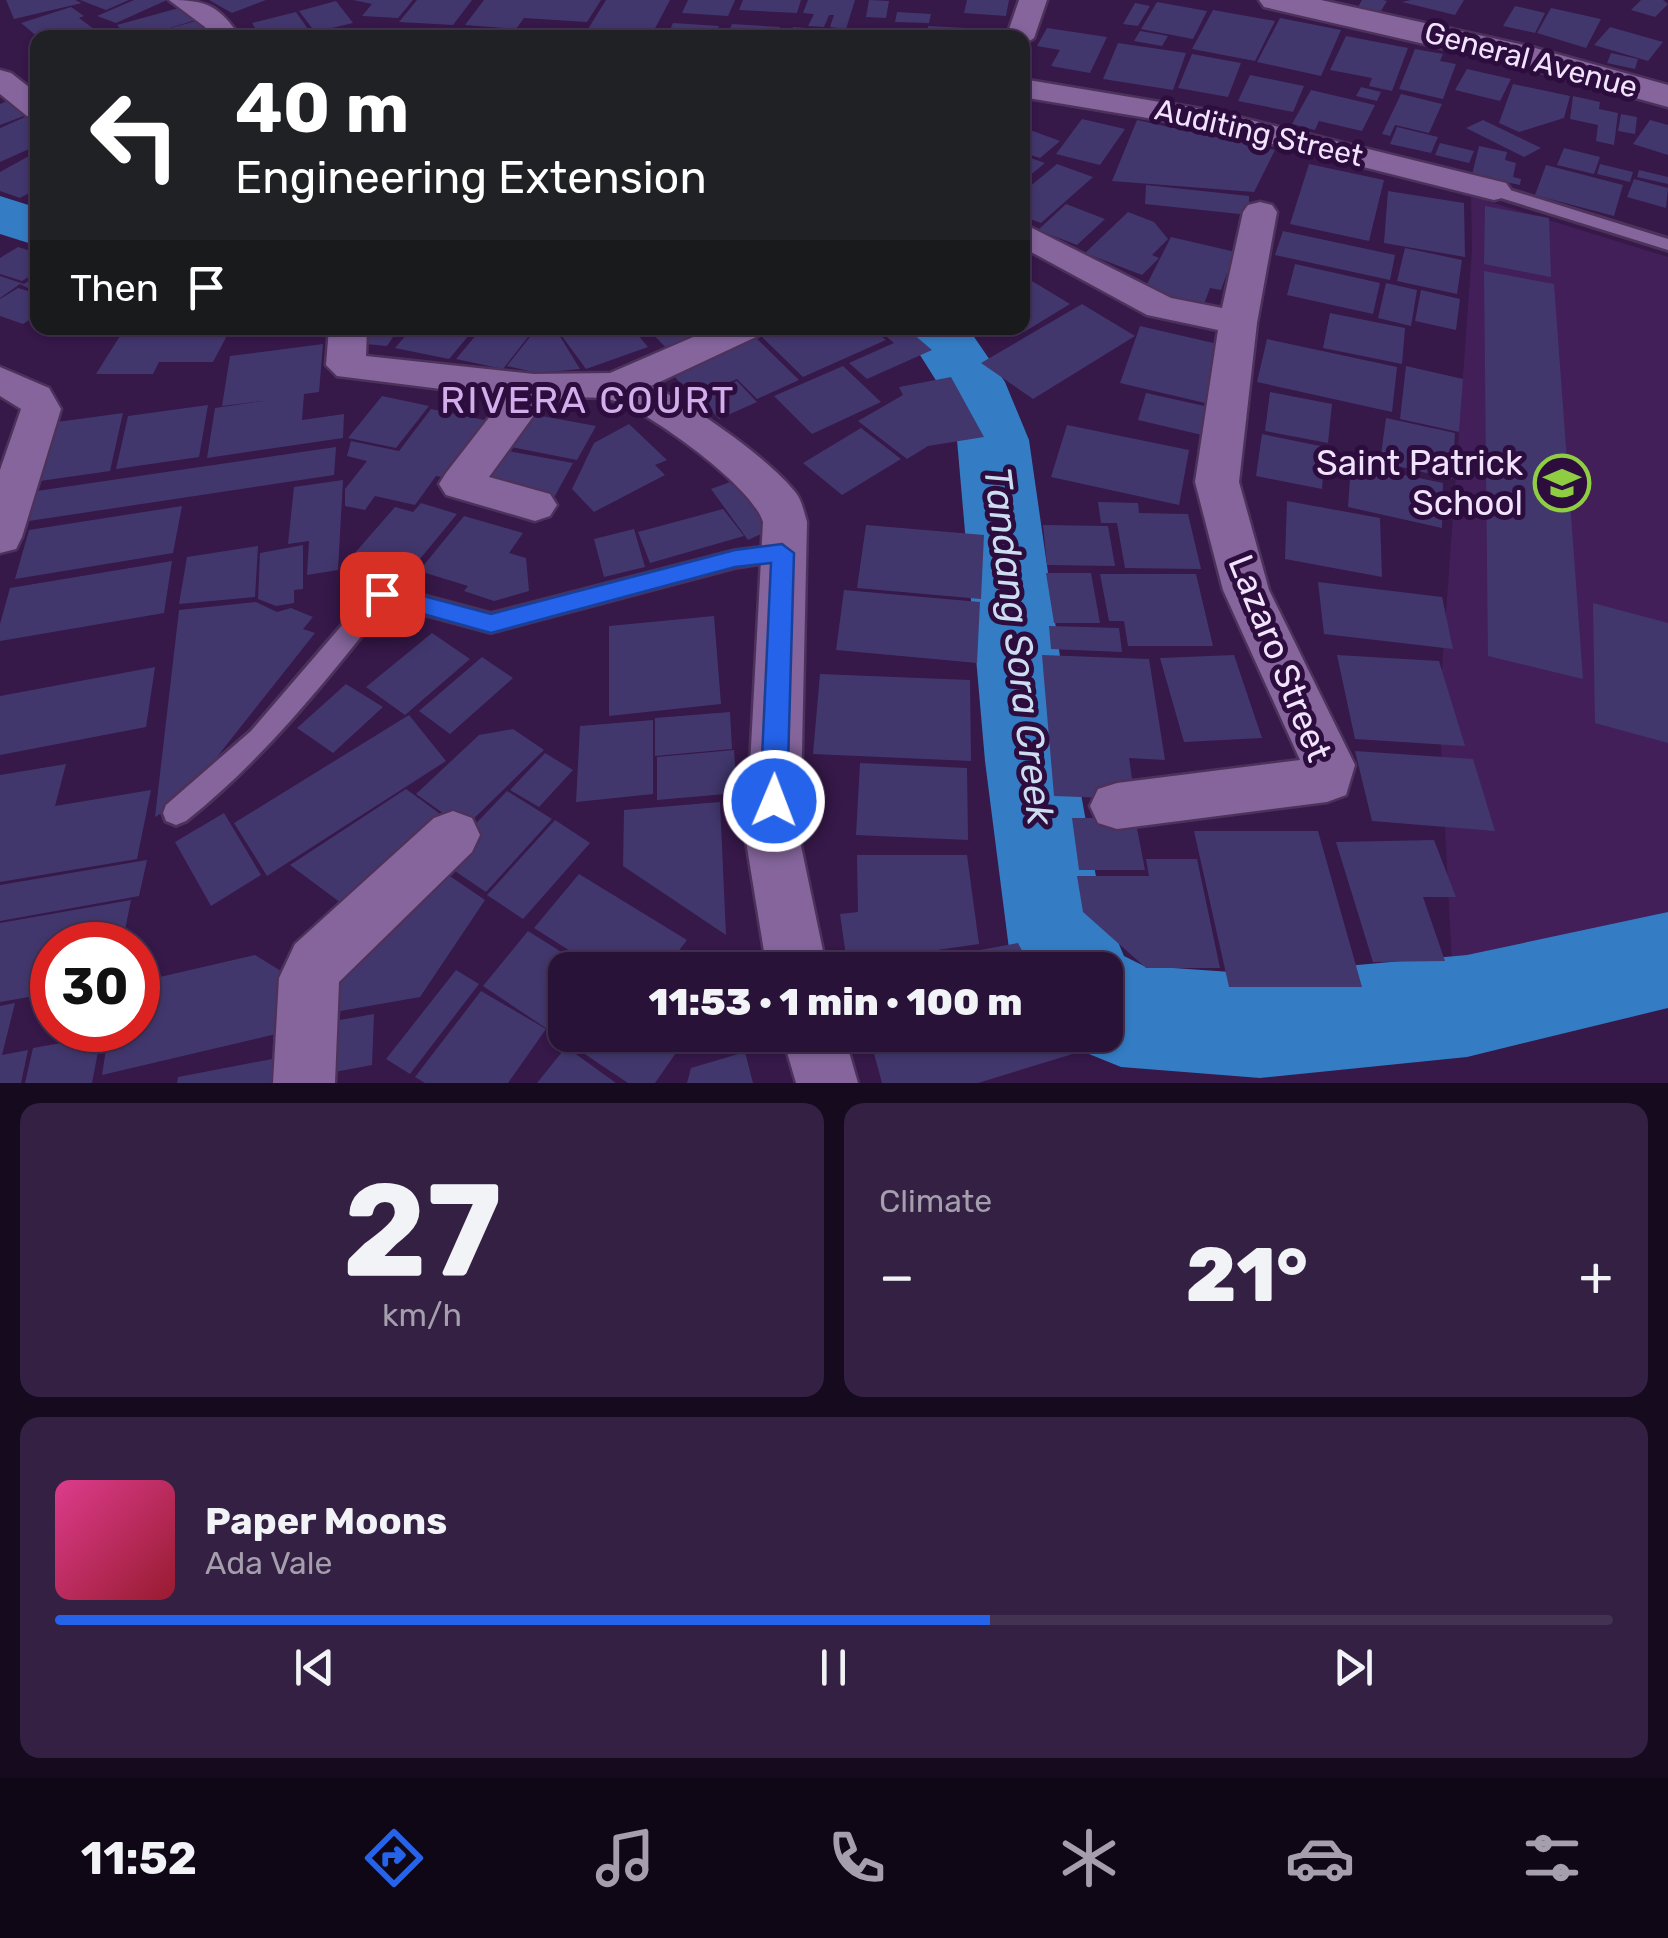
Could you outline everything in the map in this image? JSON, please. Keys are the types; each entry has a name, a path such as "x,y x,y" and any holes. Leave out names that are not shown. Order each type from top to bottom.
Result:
{"street":[{"path":"183,0 215,21 221,30"},
{"path":"1023,30 1033,0"},
{"name":"General Avenue","path":"1276,0 1510,52 1668,96"},
{"path":"0,79 30,103"},
{"name":"Auditing Street","path":"1030,89 1214,120 1494,190"},
{"name":"Lazaro Street","path":"1117,806 1327,779 1329,765 1246,590 1217,482 1238,322 1260,212"},
{"path":"1030,237 1160,307 1238,322"},
{"path":"348,335 346,365 351,368 534,387 616,386 730,335"},
{"path":"0,380 35,396 41,409 0,538"},
{"path":"616,386 654,402 733,460 779,502 784,522 773,841 794,952"},
{"path":"534,387 462,484 535,506"},
{"path":"304,1083 309,978 316,964 453,834"},
{"path":"818,1052 827,1083"}],"lane":[{"path":"1494,190 1668,245"},
{"path":"176,813 224,778 300,696 382,594 491,623 735,559 782,553"}],"shaded area":[{"name":"Saint Patrick School","path":"1471,196 1668,257 1668,912 1452,965 1439,710 1472,250"}],"building":[{"path":"6,0 75,0 82,3 14,19"},
{"path":"80,0 129,0 106,10"},
{"path":"134,0 167,0 116,23 97,16"},
{"path":"209,0 266,0 232,13"},
{"path":"353,0 413,0 398,18 362,16 372,4"},
{"path":"417,0 472,0 453,25 399,22"},
{"path":"484,0 601,0 587,22 524,18 516,29 465,25"},
{"path":"606,0 670,0 654,30 588,29"},
{"path":"688,0 735,0 728,16 682,13"},
{"path":"743,0 801,0 797,13 739,10"},
{"path":"808,0 855,0 846,29 830,27 834,15 829,15 824,27 808,26 814,14 803,13"},
{"path":"869,0 889,1 886,18 866,17"},
{"path":"967,0 1009,0 1006,16 964,13"},
{"path":"1362,0 1387,1 1381,11 1358,7"},
{"path":"1464,0 1455,15 1402,2"},
{"path":"1641,0 1663,0 1668,4 1655,17 1631,10"},
{"path":"336,1 353,23 313,30 299,11"},
{"path":"1157,2 1207,11 1193,39 1141,29"},
{"path":"1135,3 1150,6 1138,26 1123,24"},
{"path":"186,6 199,19 163,30 121,30 117,25"},
{"path":"1515,6 1545,13 1535,33 1503,26"},
{"path":"71,7 95,30 30,30 21,23"},
{"path":"1551,8 1601,19 1586,48 1537,33"},
{"path":"1213,10 1275,21 1255,61 1192,49"},
{"path":"296,12 309,30 256,30 252,23"},
{"path":"897,12 931,14 929,23 895,22"},
{"path":"1280,18 1341,30 1321,76 1257,62"},
{"path":"203,19 213,30 164,30"},
{"path":"673,23 719,26 717,30 670,30"},
{"path":"732,24 780,27 779,30 729,30"},
{"path":"928,26 966,28 966,30 927,30"},
{"path":"793,27 834,30 792,30"},
{"path":"1610,27 1663,42 1648,61 1594,45"},
{"path":"1047,28 1107,37 1090,73 1051,66 1060,50 1037,46"},
{"path":"1140,31 1168,36 1162,46 1134,41"},
{"path":"1346,36 1408,48 1392,91 1369,86 1372,78 1330,70"},
{"path":"1118,43 1186,53 1173,90 1103,79"},
{"path":"1415,49 1443,54 1440,61 1456,64 1443,99 1399,89"},
{"path":"1611,53 1638,59 1635,69 1607,63"},
{"path":"1192,54 1241,63 1228,97 1178,88"},
{"path":"1467,69 1511,79 1500,101 1455,90"},
{"path":"1250,75 1304,86 1293,112 1238,101"},
{"path":"1513,84 1570,96 1564,118 1519,132 1499,123"},
{"path":"1361,87 1381,92 1377,101 1356,96"},
{"path":"1311,90 1375,105 1362,131 1319,121 1315,130 1292,124"},
{"path":"1401,94 1442,104 1429,133 1395,125 1390,136 1382,134"},
{"path":"1573,96 1600,102 1599,109 1618,113 1614,145 1596,141 1598,125 1570,119"},
{"path":"7,101 24,116 0,125 0,104"},
{"path":"1621,114 1637,117 1635,134 1618,131"},
{"path":"30,115 30,149 0,162 0,128"},
{"path":"1082,119 1125,129 1100,165 1056,154"},
{"path":"1137,120 1275,150 1254,192 1112,181"},
{"path":"1483,120 1541,148 1524,157 1466,128"},
{"path":"1650,120 1668,125 1668,155 1633,144"},
{"path":"1397,127 1438,137 1431,153 1390,144"},
{"path":"1030,130 1060,141 1040,158 1030,155"},
{"path":"1440,143 1474,151 1469,163 1435,155"},
{"path":"1479,146 1507,152 1505,160 1516,163 1513,177 1521,179 1520,185 1472,175"},
{"path":"1564,148 1600,157 1594,174 1557,165"},
{"path":"30,155 30,192 20,198 0,191 0,172"},
{"path":"1030,158 1045,163 1030,175"},
{"path":"1057,164 1093,177 1041,223 1030,219 1030,186"},
{"path":"1309,164 1384,180 1369,241 1290,224"},
{"path":"1600,164 1633,172 1630,182 1597,174"},
{"path":"1546,165 1623,185 1614,216 1535,195"},
{"path":"1639,170 1668,177 1668,184 1637,177"},
{"path":"1634,179 1668,188 1666,208 1627,197"},
{"path":"1146,185 1249,196 1249,215 1145,204"},
{"path":"1388,191 1464,203 1465,257 1384,243"},
{"path":"1066,204 1105,219 1077,245 1038,230"},
{"path":"1485,206 1549,218 1551,277 1484,264"},
{"path":"1128,212 1154,222 1168,239 1152,255 1159,258 1142,275 1085,253"},
{"path":"1283,231 1395,255 1390,280 1275,255"},
{"path":"1171,237 1240,253 1233,275 1227,273 1221,290 1210,288 1203,307 1148,294 1145,288"},
{"path":"18,247 30,251 30,276 22,281 0,274 0,258"},
{"path":"1405,248 1462,260 1457,294 1397,281"},
{"path":"1295,264 1380,283 1373,314 1287,295"},
{"path":"1484,271 1554,284 1583,679 1488,656"},
{"path":"0,276 24,284 30,280 30,289 20,284 0,298"},
{"path":"1030,280 1070,304 1030,328"},
{"path":"1386,283 1417,290 1411,326 1378,318"},
{"path":"18,288 30,292 30,319 23,324 0,316 0,299"},
{"path":"1421,290 1460,299 1456,330 1415,321"},
{"path":"1082,304 1135,336 1033,399 981,363"},
{"path":"1330,313 1405,328 1402,364 1323,348"},
{"path":"1140,326 1222,345 1205,403 1120,383"},
{"path":"121,335 227,335 213,362 159,362 153,374 96,374"},
{"path":"360,335 394,335 387,346 355,343"},
{"path":"406,335 469,335 449,359 395,348"},
{"path":"476,335 530,335 503,369 456,359"},
{"path":"531,335 558,335 580,369 538,373 507,366"},
{"path":"561,335 638,335 648,347 586,369"},
{"path":"654,335 710,338 671,353"},
{"path":"753,335 799,380 757,399 737,379 694,397 667,369"},
{"path":"760,335 880,335 886,340 803,377"},
{"path":"884,335 914,335 932,350 867,379 849,363 894,343"},
{"path":"1267,339 1397,367 1392,412 1257,382"},
{"path":"323,344 319,392 304,394 302,420 344,414 343,438 207,458 215,408 263,401 222,406 230,356"},
{"path":"843,366 881,402 812,434 774,396"},
{"path":"1406,366 1463,379 1459,432 1400,419"},
{"path":"951,377 984,437 928,446 907,459 858,421 903,395 899,387"},
{"path":"737,381 757,402 719,419 699,397"},
{"path":"1270,392 1332,404 1328,443 1265,431"},
{"path":"1146,393 1209,407 1202,435 1138,420"},
{"path":"382,396 429,406 396,448 348,438"},
{"path":"208,405 199,457 116,469 128,416"},
{"path":"431,409 489,421 455,479 436,476 415,505 375,496 365,510 345,506 345,489 367,461 347,456 351,441 399,451"},
{"path":"123,413 110,471 40,481 57,422"},
{"path":"531,414 596,426 577,460 511,447"},
{"path":"1386,418 1455,433 1452,479 1380,462"},
{"path":"629,424 667,460 655,465 665,475 594,512 572,489 594,443"},
{"path":"1067,425 1189,450 1179,505 1051,477"},
{"path":"861,428 901,459 842,495 803,463"},
{"path":"1262,434 1325,447 1322,489 1256,476"},
{"path":"336,447 334,475 29,521 37,491"},
{"path":"508,451 573,463 551,503 483,491"},
{"path":"1351,464 1443,483 1442,528 1348,507"},
{"path":"343,480 338,570 307,575 309,541 288,544 294,487"},
{"path":"733,481 770,530 748,540 711,489"},
{"path":"1287,501 1380,518 1382,577 1285,559"},
{"path":"1098,502 1138,503 1139,513 1188,514 1201,569 1125,568 1117,523 1101,523"},
{"path":"421,503 457,514 410,571 354,554 395,507 413,512"},
{"path":"182,506 173,553 15,579 29,530"},
{"path":"723,509 744,536 650,563 638,532"},
{"path":"464,516 523,533 509,553 526,558 529,591 494,601 464,591 468,586 419,571"},
{"path":"866,525 984,535 981,599 857,588"},
{"path":"1043,525 1108,526 1115,566 1047,565"},
{"path":"634,529 645,567 604,577 594,539"},
{"path":"303,545 303,589 294,590 294,603 276,606 258,599 260,553"},
{"path":"258,546 255,597 179,604 187,557"},
{"path":"172,561 164,613 0,641 0,624 10,588"},
{"path":"1046,573 1091,573 1100,623 1054,623"},
{"path":"1100,574 1196,574 1213,646 1128,646 1124,621 1109,621"},
{"path":"1318,582 1442,597 1453,649 1324,634"},
{"path":"844,590 980,602 977,663 836,650"},
{"path":"256,602 277,612 291,608 313,617 303,629 315,633 209,767 207,787 155,817 179,610"},
{"path":"1593,603 1668,623 1668,743 1595,723"},
{"path":"714,616 721,704 609,716 609,626"},
{"path":"1049,626 1119,628 1122,652 1051,649"},
{"path":"432,633 470,659 405,715 366,687"},
{"path":"1042,655 1149,659 1165,760 1129,758 1135,799 1054,796"},
{"path":"1234,655 1262,738 1184,742 1160,658"},
{"path":"1337,655 1439,661 1465,746 1355,739"},
{"path":"482,657 513,678 450,734 419,711"},
{"path":"155,667 146,727 0,755 0,696"},
{"path":"820,674 970,680 971,761 813,754"},
{"path":"346,684 383,707 333,753 297,728"},
{"path":"730,712 732,749 655,756 655,718"},
{"path":"409,715 446,761 267,876 234,823"},
{"path":"653,720 653,794 576,802 580,726"},
{"path":"513,729 544,750 464,828 416,794 479,735"},
{"path":"734,750 737,793 657,800 657,757"},
{"path":"1355,751 1473,759 1495,831 1372,821"},
{"path":"545,753 573,770 539,807 510,790"},
{"path":"860,763 967,768 968,840 856,835"},
{"path":"66,764 55,806 151,790 137,859 0,882 0,775"},
{"path":"406,789 454,824 357,915 290,865"},
{"path":"507,791 552,819 486,892 440,861"},
{"path":"720,802 726,935 623,866 624,810"},
{"path":"224,813 261,875 211,906 175,842"},
{"path":"1072,818 1135,818 1145,870 1079,870"},
{"path":"555,820 590,843 523,919 487,895"},
{"path":"1194,831 1318,831 1362,987 1229,987"},
{"path":"1434,840 1456,897 1423,897 1445,961 1373,962 1336,842"},
{"path":"857,855 967,855 979,944 923,952 845,952 840,914 858,912"},
{"path":"1146,859 1197,859 1220,968 1146,968 1083,912 1077,876 1149,876"},
{"path":"147,860 139,896 0,921 0,885"},
{"path":"441,870 485,900 420,997 329,1013 334,966"},
{"path":"579,874 687,940 678,952 572,952 534,928"},
{"path":"131,900 127,922 30,922 30,997 0,1002 0,923"},
{"path":"528,931 561,952 548,952 548,1029 483,986"},
{"path":"1018,943 1023,952 969,952"},
{"path":"255,955 281,971 296,974 293,1030 102,1075 106,1052 160,1052 160,977"},
{"path":"456,970 479,984 410,1074 386,1059"},
{"path":"481,991 546,1029 508,1083 425,1083 415,1077"},
{"path":"15,1003 2,1055 28,1050 21,1083 0,1083 0,1006"},
{"path":"374,1014 372,1065 324,1074 328,1022"},
{"path":"32,1052 98,1052 92,1083 25,1083"},
{"path":"562,1052 573,1052 616,1083 537,1083"},
{"path":"582,1052 677,1052 655,1083 628,1083"},
{"path":"745,1052 753,1083 687,1083 691,1068"},
{"path":"874,1052 1076,1053 978,1083 882,1083"},
{"path":"293,1055 290,1083 177,1083 178,1077"}],"waterway":[{"name":"Tandang Sora Creek","path":"0,214 30,225"},
{"name":"Tandang Sora Creek","path":"940,335 971,382 993,440 1030,761 1062,952"},
{"name":"Tandang Sora Creek","path":"1123,1016 1260,1026 1467,1006 1668,960"}],"place":[{"name":"Saint Patrick School","path":"1562,483"}],"district":[{"name":"RIVERA COURT","path":"588,400"}],"route":[{"path":"382,594 491,623 735,559 782,553 774,801"}]}
